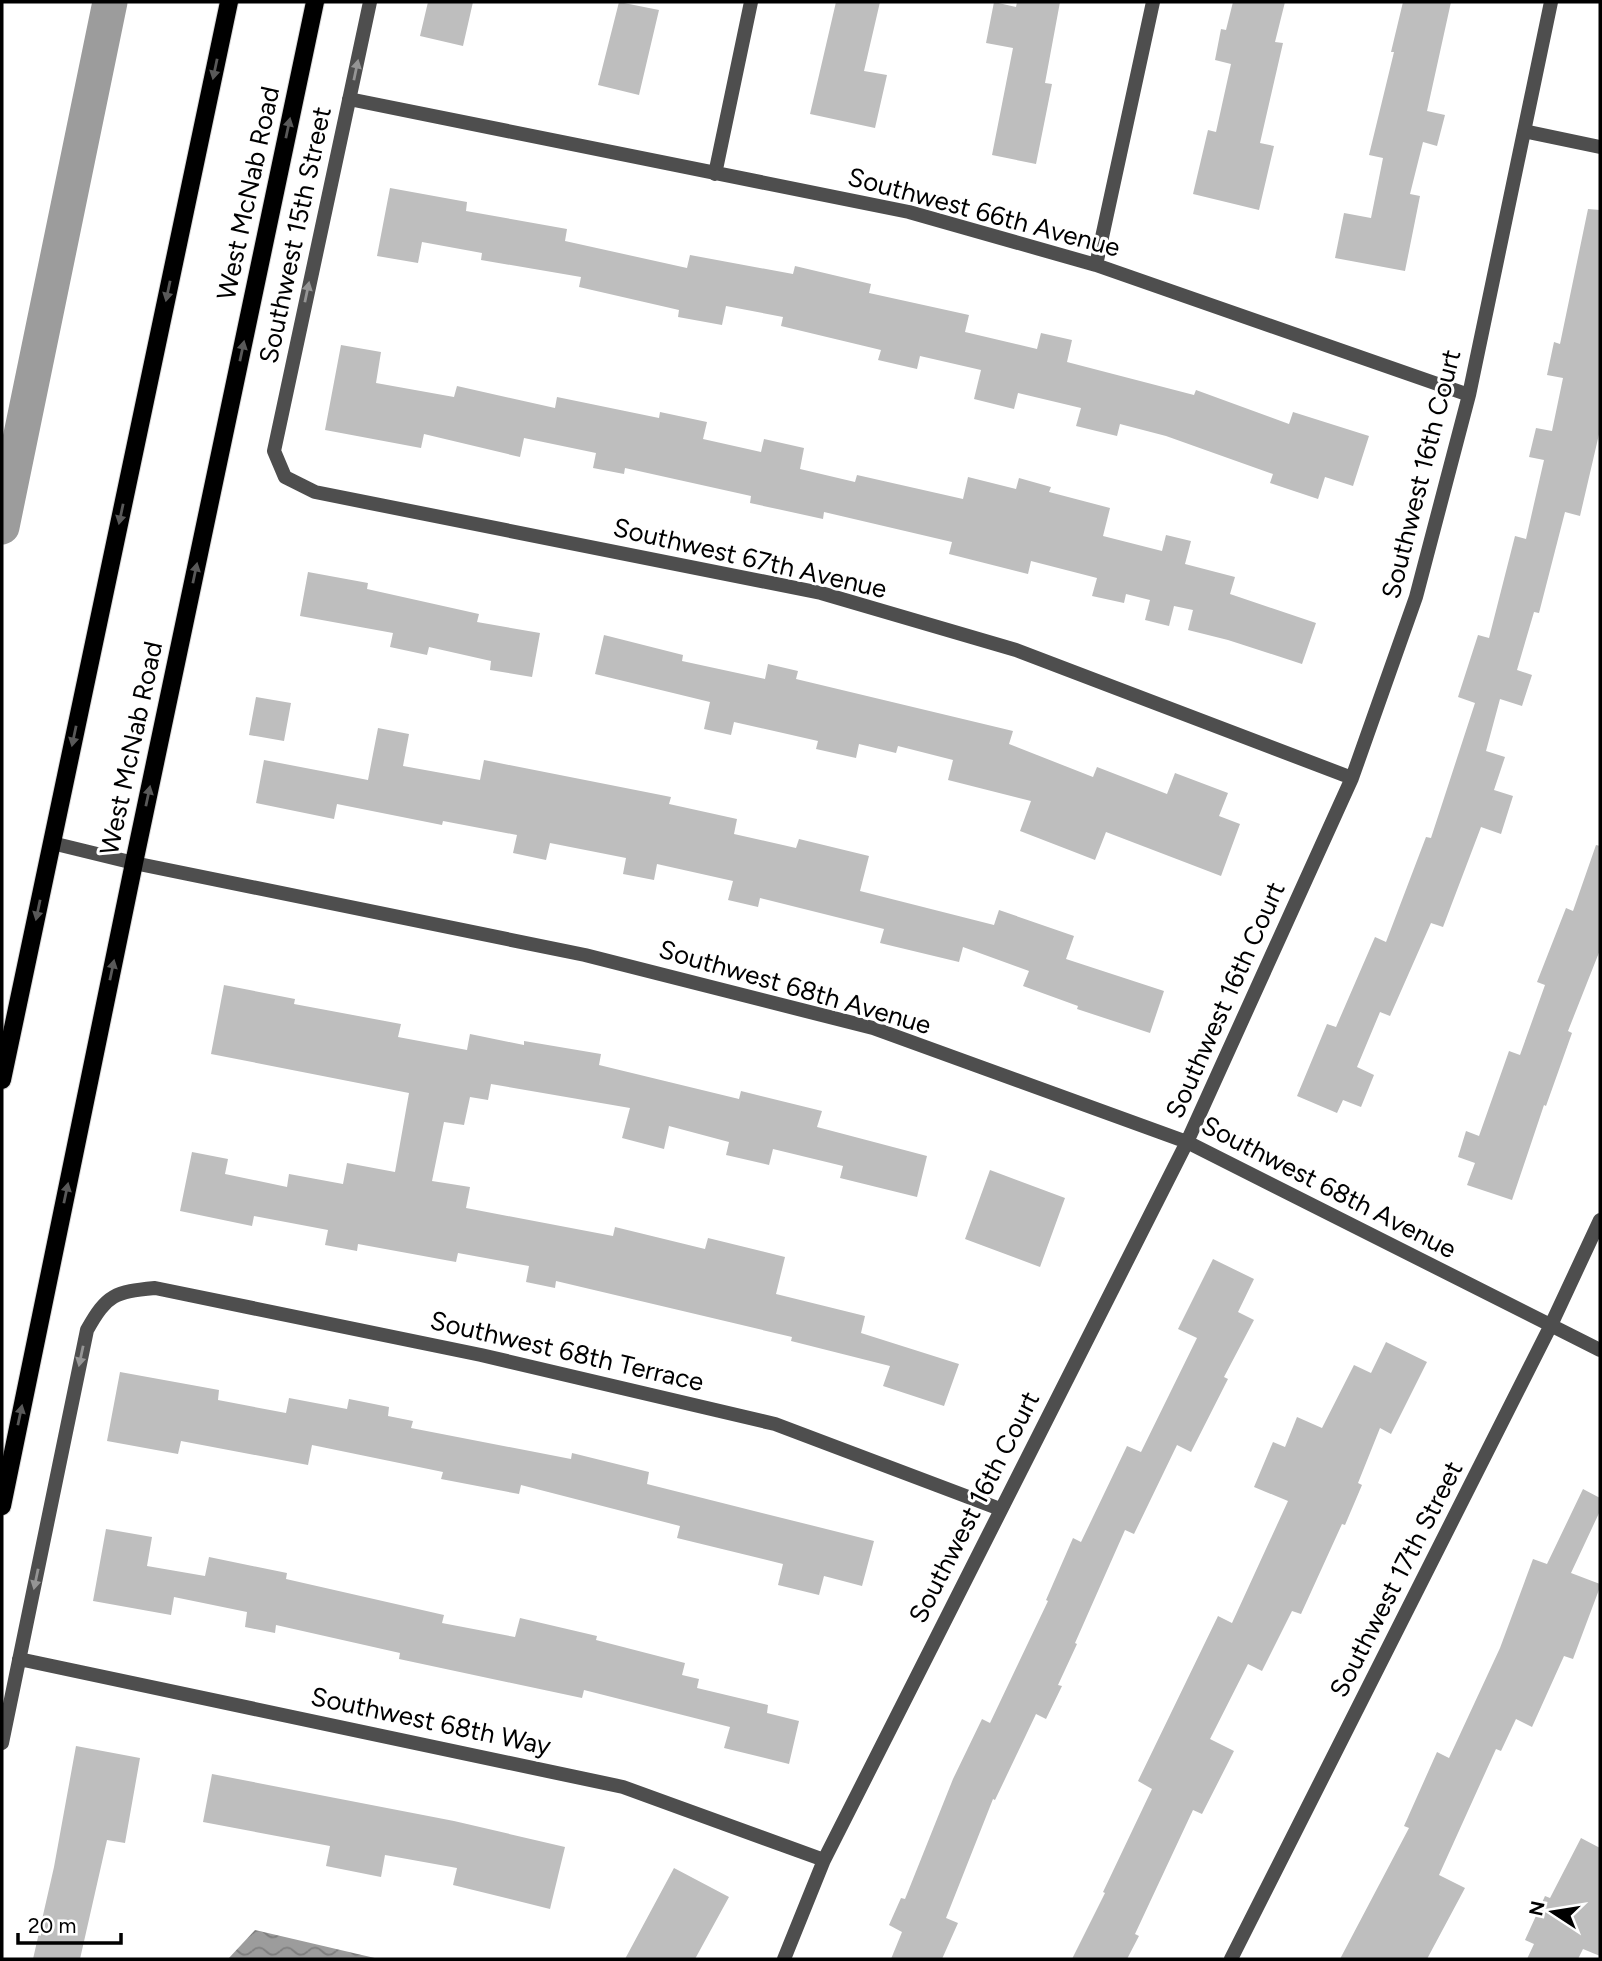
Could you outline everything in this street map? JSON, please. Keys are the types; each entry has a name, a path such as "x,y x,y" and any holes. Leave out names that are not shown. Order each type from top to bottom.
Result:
{"main road":[{"path":"2,1080 229,2"},
{"name":"West McNab Road","path":"2,1506 315,2"}],"street":[{"name":"Southwest 15th Street","path":"285,477 274,451 370,2"},
{"path":"715,174 751,2"},
{"path":"1096,265 1153,2"},
{"name":"Southwest 16th Court","path":"784,1959 824,1860 1187,1142 1352,778 1416,597 1469,394 1551,2"},
{"name":"Southwest 66th Avenue","path":"349,99 909,212 1096,265 1469,394"},
{"path":"1524,131 1600,147"},
{"name":"Southwest 67th Avenue","path":"285,477 315,492 821,593 1016,650 1352,778"},
{"name":"Southwest 68th Avenue","path":"52,843 134,863 585,955 873,1028 1187,1142 1600,1350"},
{"name":"Southwest 17th Street","path":"1231,1959 1551,1325 1600,1220"},
{"name":"Southwest 68th Terrace","path":"19,1659 87,1330 98,1311 111,1297 132,1291 155,1288 481,1355 775,1424 1000,1509"},
{"path":"2,1743 19,1659"},
{"name":"Southwest 68th Way","path":"19,1659 623,1787 824,1860"}],"water":[{"path":"255,1930 379,1959 228,1959"}],"building":[{"path":"428,2 473,2 463,46 420,36"},
{"path":"619,2 659,10 639,95 598,85"},
{"path":"836,2 880,2 864,71 887,75 875,128 810,114"},
{"path":"994,2 1016,7 1017,2 1060,2 1045,83 1052,84 1036,164 992,155 1013,48 986,43"},
{"path":"1233,2 1285,2 1275,42 1283,43 1260,143 1274,146 1259,210 1193,194 1208,130 1216,132 1231,64 1215,60 1221,29 1226,30"},
{"path":"1403,2 1451,2 1427,111 1445,115 1437,146 1423,142 1410,194 1420,196 1405,271 1335,258 1344,213 1371,218 1383,158 1369,155"},
{"path":"390,188 467,202 466,211 567,229 565,241 687,268 690,255 793,274 795,266 871,284 869,293 969,315 965,332 1037,349 1041,333 1072,340 1067,362 1194,395 1196,390 1289,424 1293,412 1369,436 1353,486 1325,477 1318,499 1270,483 1273,474 1166,436 1120,424 1117,436 1076,426 1081,408 1018,393 1014,409 974,399 981,370 920,356 917,369 878,360 881,350 781,326 783,317 726,306 722,325 678,317 679,310 579,287 581,277 481,260 482,253 422,242 418,263 377,256"},
{"path":"1588,209 1600,210 1600,430 1580,516 1565,512 1539,613 1534,612 1517,670 1532,675 1522,706 1500,699 1486,751 1505,757 1494,790 1513,796 1501,834 1481,827 1443,927 1431,923 1390,1016 1380,1012 1357,1067 1374,1075 1361,1107 1343,1100 1337,1113 1297,1096 1327,1024 1336,1027 1375,937 1386,942 1426,837 1431,838 1475,703 1458,697 1478,635 1489,638 1515,536 1526,539 1544,460 1529,457 1536,428 1552,431 1563,378 1547,375 1554,342 1560,344"},
{"path":"341,345 381,352 376,383 454,397 457,386 555,408 557,397 659,418 660,412 707,422 703,439 761,452 764,439 804,448 800,469 855,482 857,475 963,499 968,477 1016,489 1019,478 1051,487 1049,492 1110,508 1103,536 1162,551 1166,535 1191,541 1185,564 1235,577 1230,594 1316,623 1302,664 1188,630 1193,610 1174,606 1169,626 1145,620 1150,600 1126,594 1124,603 1092,596 1097,578 1031,561 1028,574 949,554 952,542 824,512 823,519 750,503 751,496 625,468 624,474 593,468 596,453 524,438 520,457 424,434 421,448 325,430"},
{"path":"308,572 368,583 367,589 479,614 477,622 540,633 532,677 490,670 491,661 429,647 427,655 390,647 393,633 300,616"},
{"path":"604,635 683,655 682,661 765,679 768,664 798,671 796,679 1013,731 1009,744 1093,777 1097,767 1167,794 1175,773 1228,793 1219,816 1240,824 1221,876 1106,832 1095,860 1020,831 1031,801 948,780 953,760 898,746 896,753 859,744 856,758 816,749 818,741 734,722 731,735 704,729 710,702 595,674"},
{"path":"256,697 291,703 284,741 249,735"},
{"path":"378,728 409,734 403,766 480,780 484,760 671,797 669,804 737,819 734,834 796,848 799,839 869,856 860,891 994,925 999,910 1074,936 1066,959 1164,991 1150,1033 1077,1009 1078,1006 1023,986 1029,971 963,947 959,962 880,943 884,929 760,898 758,907 728,900 733,881 657,864 654,880 623,874 626,858 550,843 546,860 513,853 517,835 443,821 442,825 337,804 334,819 256,803 264,760 368,780"},
{"path":"1596,845 1600,846 1600,950 1568,1031 1572,1033 1512,1200 1467,1185 1475,1163 1458,1157 1466,1131 1479,1136 1509,1051 1520,1055 1545,985 1537,982 1566,908 1573,911"},
{"path":"224,985 295,999 294,1004 401,1024 398,1037 467,1050 470,1034 524,1045 524,1041 601,1054 599,1065 739,1099 741,1091 822,1111 817,1127 927,1156 917,1197 840,1178 843,1166 773,1149 769,1165 726,1155 729,1142 669,1126 664,1149 622,1138 630,1108 491,1084 488,1100 470,1097 464,1125 444,1122 432,1181 470,1187 466,1208 613,1236 615,1227 705,1249 708,1238 785,1257 776,1294 865,1316 861,1333 959,1364 944,1406 883,1386 890,1366 791,1341 792,1337 556,1281 555,1288 526,1282 529,1266 458,1253 456,1262 358,1244 357,1251 325,1245 328,1230 254,1216 252,1226 180,1211 192,1152 228,1159 225,1174 287,1187 289,1174 343,1184 347,1163 395,1172 409,1093 211,1054"},
{"path":"990,1170 1065,1198 1040,1267 965,1239"},
{"path":"1213,1259 1254,1279 1238,1312 1254,1320 1224,1377 1228,1379 1191,1452 1177,1445 1134,1534 1125,1530 1075,1643 1077,1644 1058,1685 1062,1686 1046,1719 1036,1714 995,1800 993,1799 946,1918 958,1923 942,1959 891,1959 902,1932 889,1925 901,1898 905,1899 953,1779 982,1719 990,1723 1048,1601 1046,1600 1073,1538 1081,1542 1127,1446 1141,1452 1197,1338 1178,1329"},
{"path":"1386,1342 1427,1362 1391,1434 1380,1428 1358,1483 1362,1485 1301,1614 1292,1611 1262,1671 1248,1664 1210,1739 1234,1751 1202,1814 1193,1810 1135,1934 1139,1936 1127,1959 1072,1959 1152,1789 1138,1781 1218,1616 1232,1623 1288,1501 1254,1487 1273,1442 1285,1447 1297,1417 1322,1428 1354,1365 1371,1373"},
{"path":"120,1372 219,1390 218,1400 286,1413 289,1398 347,1409 349,1399 389,1407 388,1416 413,1421 411,1428 571,1459 572,1453 649,1472 647,1484 874,1541 862,1586 824,1576 819,1595 778,1585 783,1564 677,1538 680,1526 521,1485 519,1494 441,1479 443,1472 312,1445 308,1465 181,1441 178,1454 107,1441"},
{"path":"1583,1489 1600,1498 1600,1511 1571,1573 1600,1584 1600,1587 1573,1659 1564,1656 1532,1727 1516,1719 1501,1751 1496,1749 1439,1875 1465,1888 1427,1959 1340,1959 1409,1828 1404,1826 1437,1752 1449,1758 1500,1648 1533,1559 1547,1564"},
{"path":"106,1529 152,1537 147,1566 205,1576 209,1557 287,1573 286,1579 444,1615 442,1623 515,1637 520,1618 597,1636 596,1640 685,1663 682,1675 699,1679 697,1688 768,1705 767,1713 799,1721 789,1764 724,1748 730,1727 584,1690 582,1698 399,1659 400,1653 276,1625 275,1633 245,1627 247,1612 174,1597 171,1615 93,1601"},
{"path":"76,1746 140,1758 125,1843 107,1840 80,1959 33,1959 54,1867"},
{"path":"212,1774 454,1821 565,1847 550,1909 453,1885 457,1868 385,1855 381,1877 326,1866 330,1846 203,1822"},
{"path":"1581,1838 1600,1848 1600,1956 1583,1949 1578,1959 1527,1959 1534,1944 1525,1940 1545,1896 1550,1898"},
{"path":"674,1868 729,1897 695,1959 625,1959"}],"waterway":[{"path":"2,527 110,2"}]}
